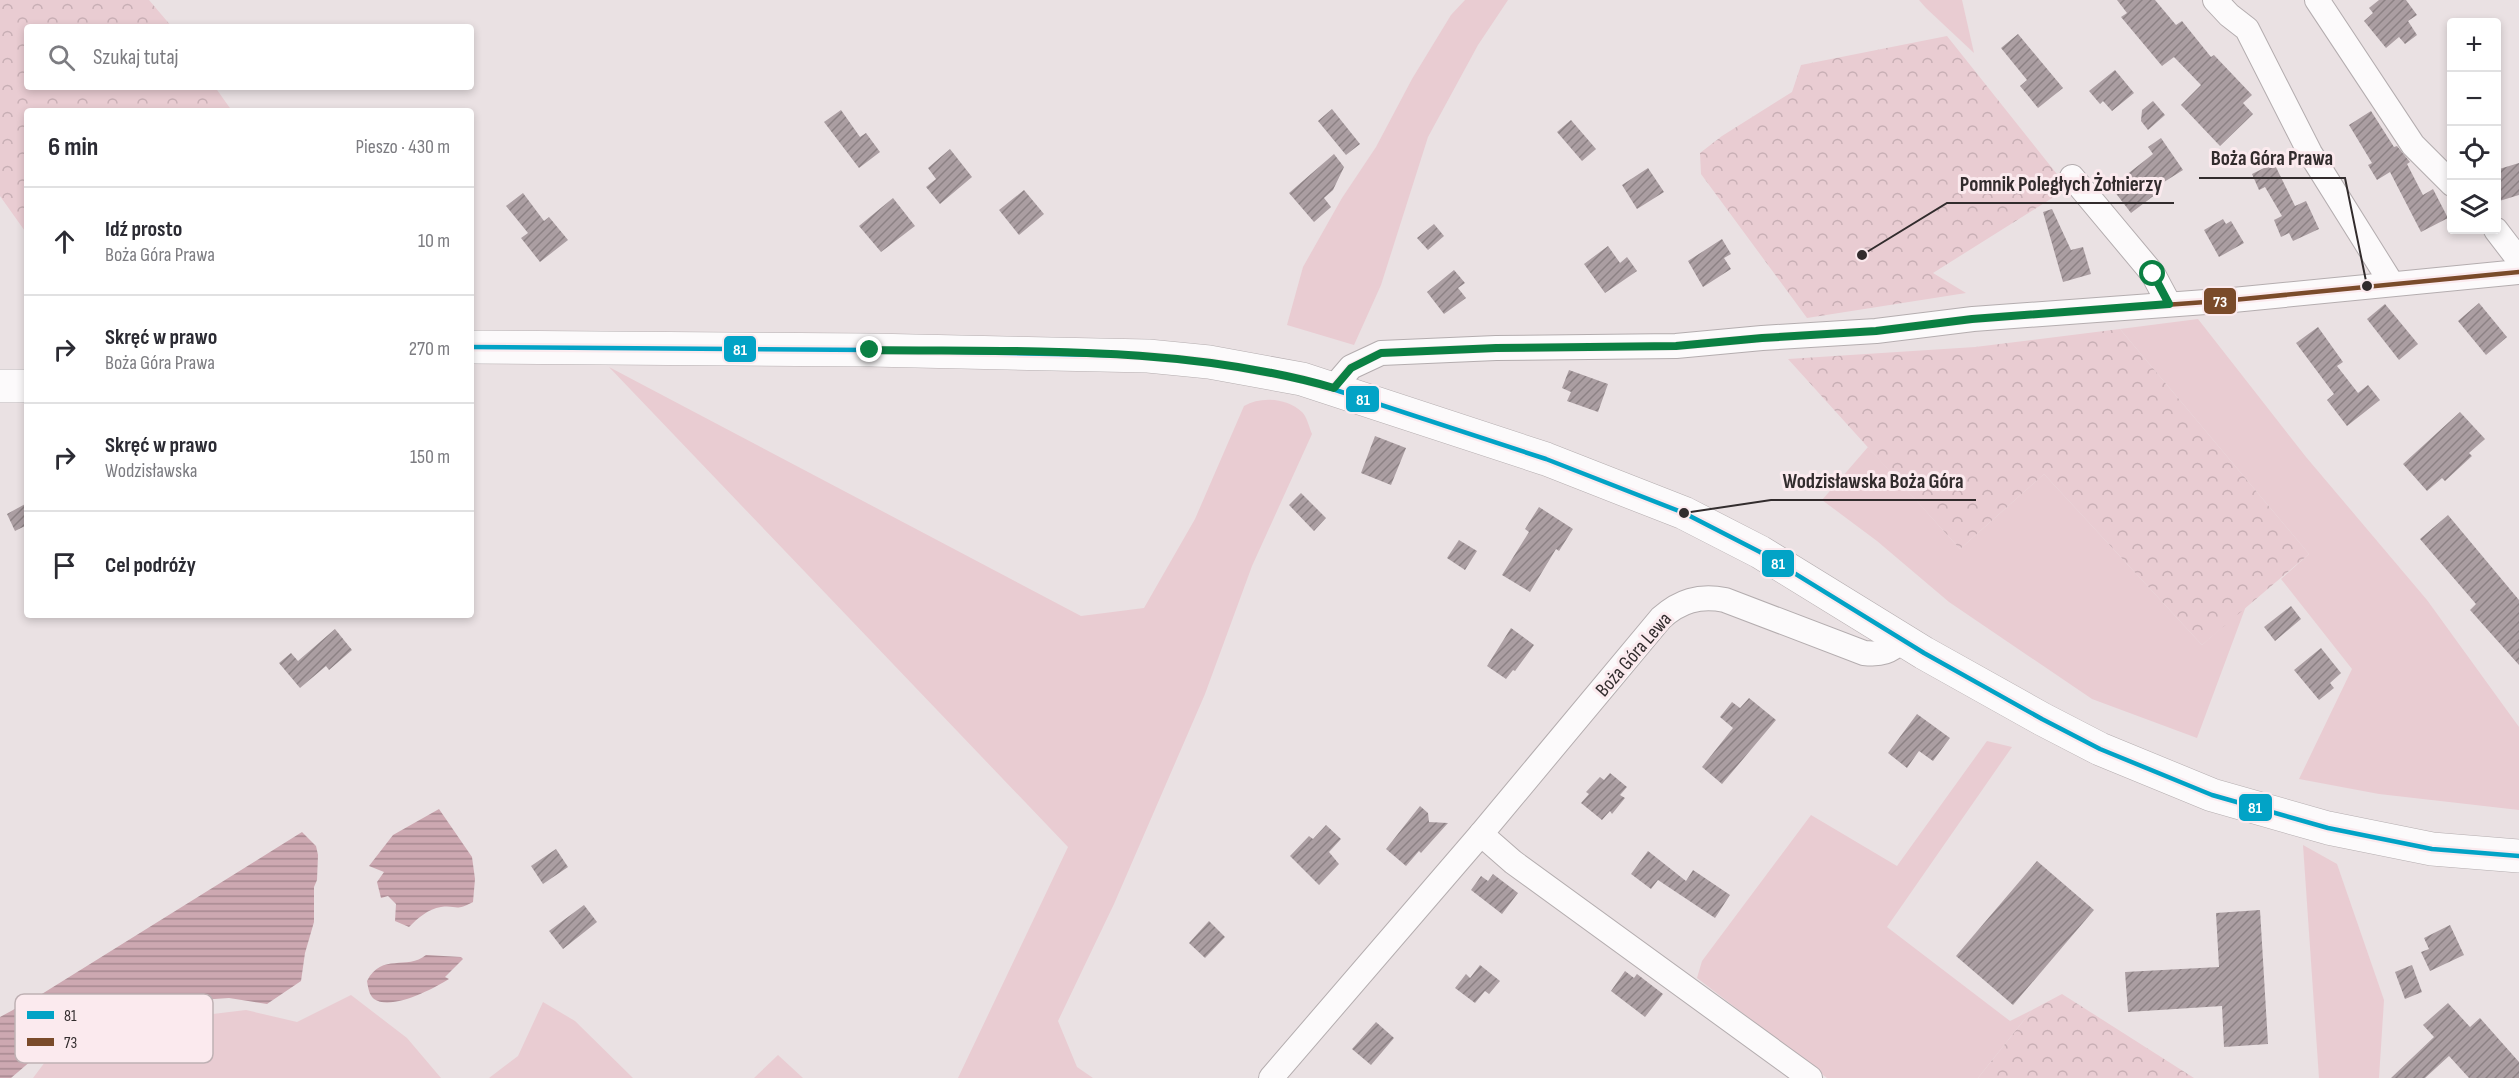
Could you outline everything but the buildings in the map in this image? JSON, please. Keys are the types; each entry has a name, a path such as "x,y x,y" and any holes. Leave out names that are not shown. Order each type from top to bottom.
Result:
{"main road":[{"path":"474,347 939,351 1148,356 1209,362 1302,379 1546,459 1684,513 1760,552 1902,640 1987,689 2100,749 2212,795 2351,833 2432,849 2519,856"},
{"path":"0,387 24,386"}],"street":[{"path":"2215,0 2247,29 2310,153 2392,284"},
{"path":"2317,0 2413,145 2447,180"},
{"path":"2072,177 2153,274 2169,304"},
{"path":"2499,234 2519,260"},
{"path":"1334,388 1351,368 1381,353 1496,348 1676,346 1876,331 1972,319 2169,304 2519,272"},
{"name":"Boża Góra Lewa","path":"1271,1078 1481,834 1661,618 1673,608 1690,599 1709,597 1725,600 1864,653 1879,654 1889,651 1902,640"},
{"path":"1481,834 1513,862 1810,1078"}],"green space":[{"path":"0,0 149,0 169,24 24,24 24,90 217,90 230,108 24,108 24,230 0,196"},
{"path":"1465,0 1508,0 1478,45 1428,137 1381,285 1354,345 1287,325 1303,267 1342,198 1376,147 1412,79 1451,15"},
{"path":"1919,0 1962,0 1974,53 1926,8"},
{"path":"1947,36 2068,188 1933,273 1966,293 1807,318 1701,174 1700,153 1722,136 1792,92 1801,65"},
{"path":"2198,319 2306,457 2427,600 2519,727 2519,810 2379,794 2299,779 2352,669 2281,579 2309,554 2120,329"},
{"path":"2120,329 2309,554 2202,645 2044,474 1960,549 1788,359 1975,347"},
{"path":"609,367 1081,616 1144,608 1195,519 1244,406 1258,401 1282,401 1296,407 1304,414 1312,434 1252,566 1205,694 1114,904 1058,1021 1077,1067 1093,1078 958,1078 1068,847"},
{"path":"1868,447 1960,549 2044,474 2202,645 2246,606 2197,738 2092,699 1949,602 1877,541 1822,500"},
{"path":"1987,741 2012,747 1887,927 2010,1021 2032,1010 1978,1078 1827,1078 1697,978 1702,961 1811,815 1897,866"},
{"path":"2303,845 2337,864 2384,1000 2379,1078 2319,1078"},
{"path":"2062,994 2194,1078 1978,1078 2032,1010"},
{"path":"351,995 407,1038 441,1078 33,1078 44,1063 213,1063 213,1014 246,1010 297,1022"},
{"path":"543,1002 575,1021 633,1078 489,1078 518,1056"},
{"path":"778,1055 803,1078 754,1078"}],"shaded area":[{"path":"439,809 472,857 475,879 473,902 459,907 441,907 432,910 409,927 395,921 396,904 388,896 381,898 377,882 384,872 369,866 393,835"},
{"path":"302,832 316,846 318,855 317,880 314,887 314,922 305,953 301,981 267,1004 229,998 213,999 213,994 42,994"},
{"path":"426,955 463,959 445,977 449,979 423,993 391,1002 381,1002 372,997 367,981 373,972 387,964 411,962"},
{"path":"15,1009 15,1063 28,1063 11,1078 0,1078 0,1017"}],"transit line":[{"name":"73","path":"1333,388 1351,367 1381,353 1496,348 1676,346 1876,331 1973,319 2233,300 2519,272"},
{"name":"81","path":"474,347 870,350 1148,356 1209,362 1302,379 1546,459 1684,513 1760,552 1924,653 2042,719 2100,749 2212,795 2328,828 2432,849 2519,856"}],"place":[{"name":"Pomnik Poległych Żołnierzy","path":"1862,255"},
{"name":"Boża Góra Prawa","path":"2367,286"},
{"name":"Wodzisławska Boża Góra","path":"1684,513"}],"route":[{"path":"870,350 1148,356 1209,362 1302,379 1334,388 1351,368 1381,353 1496,348 1676,346 1876,331 1972,319 2169,304 2153,274"}]}
